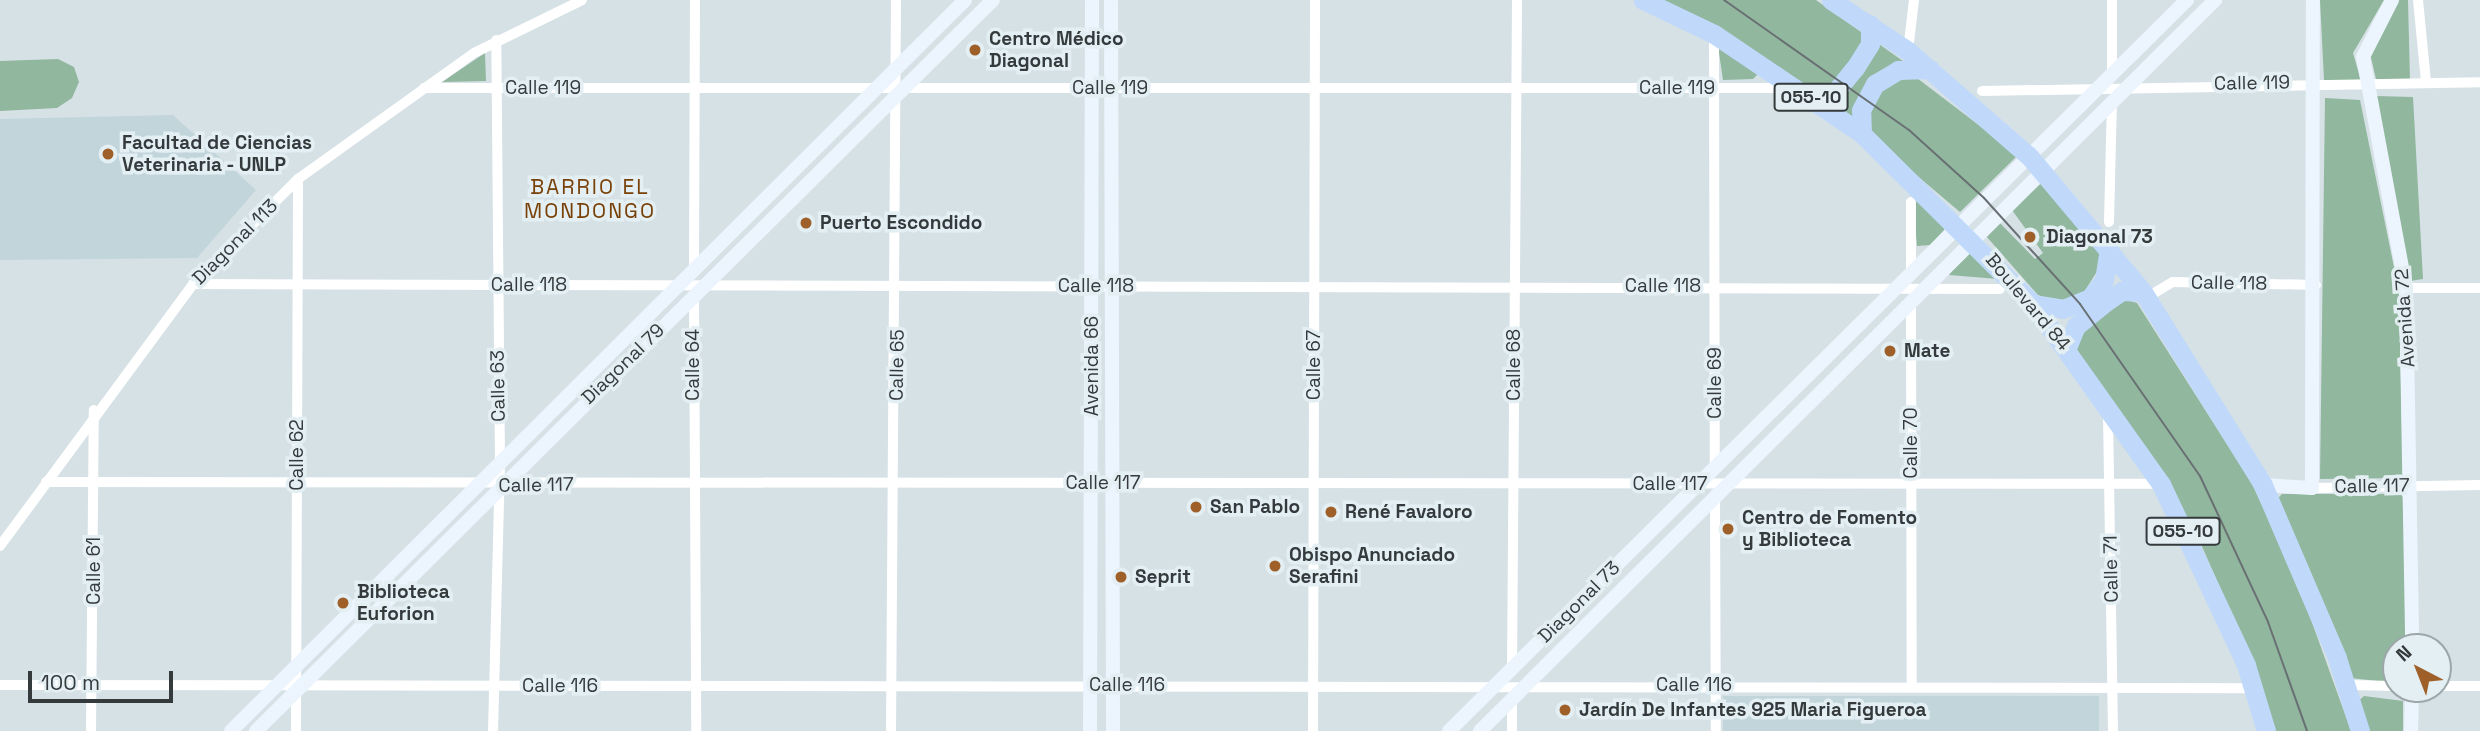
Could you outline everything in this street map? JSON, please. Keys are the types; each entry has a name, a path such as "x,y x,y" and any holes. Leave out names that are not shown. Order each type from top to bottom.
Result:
{"highway":[{"name":"Boulevard 84","path":"1643,0 1714,34 1863,134 1959,224 2033,304 2067,348 2161,484 2253,688 2266,731"},
{"path":"1831,0 1908,51 2029,156 2109,247 2145,295 2263,485 2347,685 2360,731"},
{"path":"1816,100 1832,96 1855,68 1870,44 1870,24"},
{"path":"1863,134 1861,110 1875,83 1898,69 1930,69"},
{"path":"2033,304 2063,309 2090,298 2104,280 2109,247"},
{"path":"2067,348 2076,326 2108,300 2122,291 2145,295"}],"main road":[{"name":"Diagonal 79","path":"231,731 965,0"},
{"name":"Diagonal 79","path":"256,731 697,288 993,0"},
{"name":"Avenida 66","path":"1090,731 1093,483 1092,0"},
{"name":"Avenida 66","path":"1111,0 1113,731"},
{"name":"Diagonal 73","path":"1449,731 1906,282 1959,224 2109,82 2186,0"},
{"name":"Diagonal 73","path":"1480,731 1517,690 1720,488 1975,240 2215,0"},
{"path":"2312,488 2316,285 2313,0"},
{"name":"Avenida 72","path":"2392,0 2364,48 2406,288 2412,485 2412,633"},
{"name":"Calle 117","path":"2263,485 2312,488"},
{"path":"2411,731 2412,703"}],"street":[{"name":"Diagonal 113","path":"0,546 47,482 94,410 193,284 298,179 496,40 582,0"},
{"name":"Calle 64","path":"695,0 692,88 694,269 697,288 693,482 696,731"},
{"name":"Calle 65","path":"891,731 901,90 896,0"},
{"name":"Calle 67","path":"1313,731 1315,0"},
{"name":"Calle 68","path":"1512,731 1517,690 1512,668 1517,0"},
{"path":"1908,51 1914,0"},
{"path":"2109,222 2112,0"},
{"path":"2418,0 2426,81"},
{"name":"Calle 69","path":"1714,34 1715,467 1720,488 1716,731"},
{"name":"Calle 63","path":"493,731 500,463 495,285 496,40"},
{"name":"Calle 119","path":"1982,91 2109,82 2130,85 2480,82"},
{"name":"Calle 119","path":"424,88 1797,88"},
{"name":"Calle 62","path":"296,731 298,179"},
{"name":"Calle 70","path":"1911,202 1906,282 1911,303 1912,683"},
{"name":"Calle 118","path":"193,284 678,285 697,288 898,285 1714,286 1906,282 1928,286 2000,289"},
{"name":"Calle 118","path":"2145,295 2173,282 2316,285"},
{"path":"2406,288 2480,288"},
{"name":"Calle 71","path":"2108,406 2113,731"},
{"name":"Calle 61","path":"91,731 94,410"},
{"name":"Calle 117","path":"47,482 478,485 693,482 1698,484 1720,488 1912,484 2161,484"},
{"name":"Calle 117","path":"2312,488 2480,485"},
{"name":"Calle 116","path":"0,685 297,690 494,686 1090,685 1495,685 1517,690 1912,683 2253,688"},
{"path":"2347,685 2382,686"},
{"path":"2452,686 2480,686"}],"shaded area":[{"name":"Facultad de Ciencias Veterinaria - UNLP","path":"173,115 256,190 197,258 0,260 0,119"},
{"path":"1723,696 2099,696 2099,731 1723,731"}],"green space":[{"path":"1657,0 1816,0 1868,37 1849,73 1819,94"},
{"path":"2320,0 2384,0 2353,53 2361,81 2324,80"},
{"path":"2398,0 2408,0 2410,80 2376,79 2369,49"},
{"path":"1876,42 1903,61 1853,120 1832,104"},
{"path":"1718,46 1759,73 1753,79 1723,80"},
{"path":"485,53 486,81 442,82"},
{"path":"58,59 74,67 79,82 72,98 57,108 0,111 0,61"},
{"path":"1913,75 2018,155 1960,212 1870,136 1866,117 1880,87"},
{"path":"2375,96 2413,97 2423,279 2410,281"},
{"path":"2325,98 2360,100 2399,292 2403,478 2320,479"},
{"path":"2044,180 2098,247 2101,265 2081,297 2053,302 2038,295 1986,236 2000,223 2035,259 2043,253 2012,210"},
{"path":"1912,191 1944,220 1944,230 1930,245 1917,246"},
{"path":"1975,252 1998,279 1949,275 1965,253"},
{"path":"2123,299 2137,303 2251,482 2295,575 2351,731 2273,731 2254,665 2200,542 2167,481 2074,347 2077,334"},
{"path":"2282,494 2400,494 2406,500 2405,633 2382,633 2382,681 2350,678 2276,500"},
{"path":"2364,696 2382,698 2382,703 2403,703 2403,731 2364,731 2356,703"}],"tram line":[{"path":"1724,0 1909,130 1984,198 2080,304 2200,476 2268,622 2307,731"}],"place":[{"name":"Centro Médico Diagonal","path":"975,50"},
{"name":"Facultad de Ciencias Veterinaria - UNLP","path":"108,154"},
{"name":"Puerto Escondido","path":"806,223"},
{"name":"Diagonal 73","path":"2030,237"},
{"name":"Mate","path":"1890,351"},
{"name":"San Pablo","path":"1196,507"},
{"name":"René Favaloro","path":"1331,512"},
{"name":"Centro de Fomento y Biblioteca","path":"1728,529"},
{"name":"Obispo Anunciado Serafini","path":"1275,566"},
{"name":"Seprit","path":"1121,577"},
{"name":"Biblioteca Euforion","path":"343,603"},
{"name":"Jardín De Infantes 925 Maria Figueroa","path":"1565,710"}],"district":[{"name":"BARRIO EL MONDONGO","path":"590,199"}]}
